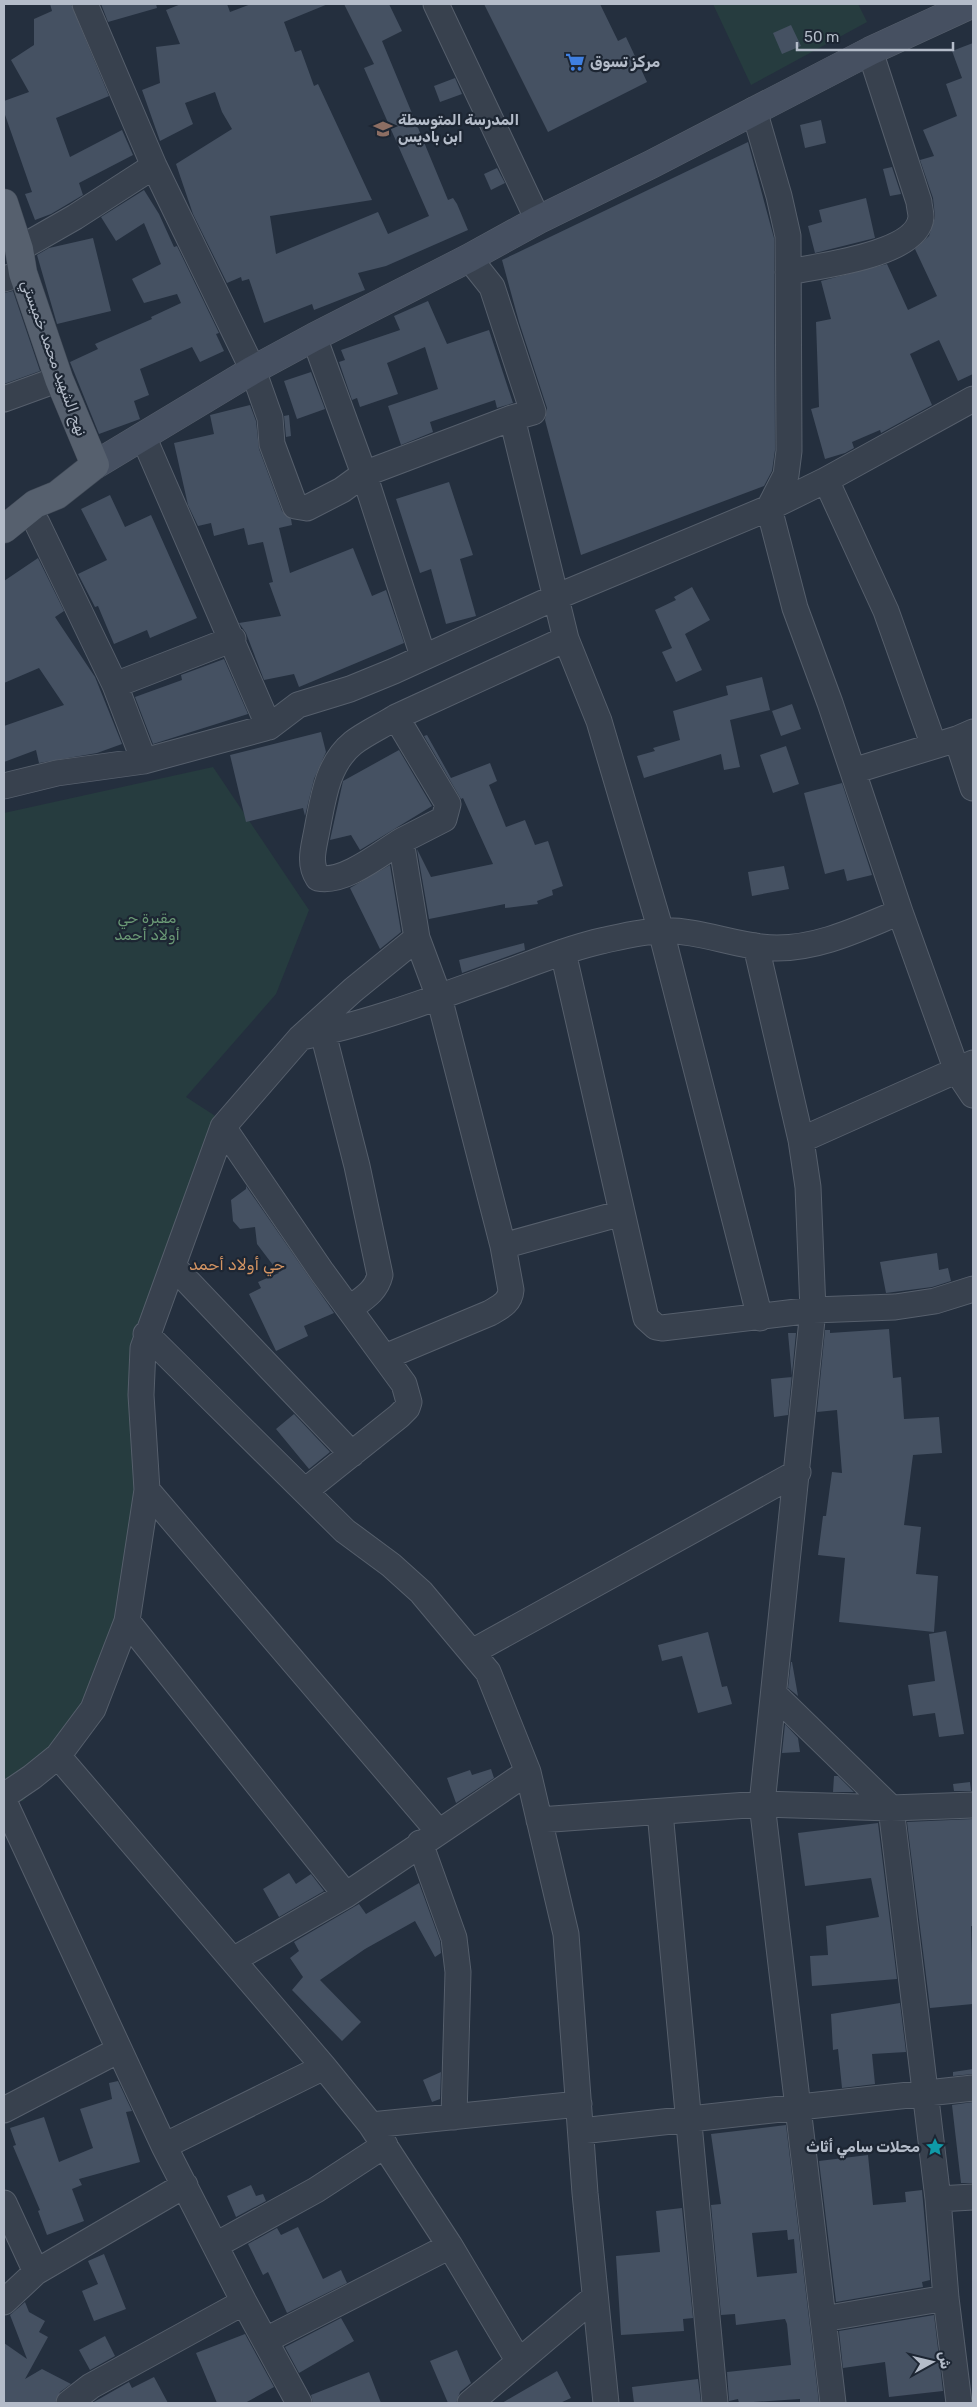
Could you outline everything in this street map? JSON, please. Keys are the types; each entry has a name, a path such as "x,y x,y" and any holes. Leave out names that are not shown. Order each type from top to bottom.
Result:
{"main road":[{"path":"4,528 35,504 57,495 95,465 253,370 538,220 652,164 754,110 870,51 972,4"},
{"name":"نهج الشهيد محمد خميستي","path":"4,203 15,267 95,465"},
{"path":"4,550 45,516 57,495"}],"street":[{"path":"85,4 154,166 253,370 270,418 272,444 295,506 307,508 342,490 364,474 512,418 533,412 492,287 469,258"},
{"path":"436,4 538,220"},
{"path":"788,272 884,251 905,240 915,230 921,218 918,202 870,51"},
{"path":"754,110 788,236 789,451 786,475 769,508 795,608 830,703 900,912 965,1067 973,1095"},
{"path":"15,267 76,217 154,166"},
{"path":"314,337 364,474 423,656"},
{"path":"4,399 59,379"},
{"path":"4,786 57,773 144,760 269,727 298,705 350,689 394,671 423,656 556,597 769,508 826,480 973,399"},
{"path":"512,418 566,639 599,721 661,931 760,1318"},
{"path":"143,436 233,639 269,727"},
{"path":"826,480 886,611 961,737 973,788"},
{"path":"37,523 115,685 144,760"},
{"path":"115,685 233,639"},
{"path":"396,717 448,804 444,819 401,841 339,878 326,880 318,878 312,867 312,852 323,796 334,765 352,744 396,717 566,639"},
{"path":"853,771 961,737"},
{"path":"385,1357 490,1313 511,1297 511,1280 503,1246 439,997 417,938 401,841"},
{"path":"311,1036 439,997 563,952 602,941 661,931 719,938 756,946 799,946 832,939 900,912"},
{"path":"4,1796 32,1778 58,1756 93,1708 127,1621 147,1490 141,1368 146,1334 173,1266 223,1127 353,990 417,938"},
{"path":"756,946 801,1140 808,1187 813,1310 798,1472 762,1804 833,2403"},
{"path":"563,952 646,1318 649,1323 662,1328 760,1318 813,1310 895,1307 936,1301 973,1289"},
{"path":"311,1036 357,1166 380,1275 378,1284 372,1292 349,1309"},
{"path":"801,1140 965,1067"},
{"path":"223,1127 322,1272 404,1384 409,1402 407,1408 305,1491"},
{"path":"503,1246 622,1213"},
{"path":"173,1266 352,1454"},
{"path":"146,1334 345,1531 392,1564 421,1592 488,1672 528,1772 566,1934 595,2297 606,2403"},
{"path":"472,1652 798,1472"},
{"path":"147,1490 429,1837 454,1938 458,1972 454,2117"},
{"path":"127,1621 346,1895"},
{"path":"774,1694 891,1808 938,2199 946,2298 959,2403"},
{"path":"58,1756 324,2067 378,2135 450,2246 518,2360"},
{"path":"233,1960 346,1895 429,1837 528,1772"},
{"path":"4,1801 164,2146 244,2302 299,2403"},
{"path":"538,1820 762,1804 891,1808 973,1805"},
{"path":"660,1812 687,2120 715,2403"},
{"path":"4,2110 119,2050"},
{"path":"164,2146 324,2067"},
{"path":"581,2131 973,2088"},
{"path":"216,2245 316,2190 378,2135 454,2117 579,2104"},
{"path":"4,2302 36,2272 185,2185"},
{"path":"938,2199 973,2197"},
{"path":"4,2203 36,2272"},
{"path":"266,2340 450,2246"},
{"path":"474,2402 518,2360 595,2297"},
{"path":"823,2319 946,2298"},
{"path":"69,2403 91,2386 244,2302"}],"green space":[{"path":"713,4 858,4 867,22 751,85"},
{"name":"مقبرة حي أولاد أحمد","path":"213,767 309,910 276,994 186,1097 220,1119 136,1349 143,1490 93,1723 23,1801 4,1801 4,813"}],"building":[{"path":"50,4 71,4 109,96 56,118 70,157 122,130 133,155 79,183 83,195 51,214 35,220 25,194 32,192 4,112 4,101 29,92 11,60 34,45 34,19 52,11"},
{"path":"101,4 156,4 157,8 108,22"},
{"path":"181,4 227,4 230,12 251,4 328,4 284,22 295,52 301,50 314,86 318,84 372,200 270,216 276,254 378,212 388,234 429,216 364,68 374,64 344,4 389,4 402,31 382,41 448,200 453,198 457,204 468,230 386,266 358,273 365,290 314,310 312,304 264,323 249,279 242,281 241,277 227,283 193,214 176,164 232,129 222,112 215,92 185,103 193,124 160,141 142,90 160,83 156,47 180,44 166,10"},
{"name":"مركز تسوق","path":"484,4 600,4 618,41 626,37 647,82 548,132"},
{"path":"791,25 801,46 782,54 773,33"},
{"path":"973,43 973,374 958,381 939,340 910,354 932,405 881,433 880,430 852,442 854,448 845,453 825,459 811,409 819,407 816,322 831,319 821,281 887,264 908,310 937,296 915,249 929,236 935,217 933,198 920,160 934,156 923,130 957,116 946,84 962,78 952,51"},
{"path":"455,78 462,94 440,102 434,86"},
{"path":"821,120 826,143 805,148 800,125"},
{"path":"748,142 774,238 775,450 772,471 764,486 581,555 545,420 547,408 519,322 502,260"},
{"path":"892,167 901,194 890,196 883,169"},
{"path":"497,168 505,183 491,190 484,174"},
{"path":"144,190 159,214 174,247 177,246 219,333 216,334 224,351 200,362 192,347 140,369 149,395 134,401 140,419 99,434 70,362 98,349 95,344 152,319 151,317 181,303 177,294 144,303 132,279 161,264 144,223 116,241 101,217"},
{"path":"866,198 875,238 815,253 808,226 822,222 819,210"},
{"path":"93,238 111,311 57,324 37,255 49,248"},
{"path":"13,291 40,371 4,384 4,293"},
{"path":"428,301 447,344 489,330 513,403 497,408 495,400 430,422 433,432 401,445 388,406 438,389 425,347 387,363 398,394 360,407 357,398 352,400 339,362 345,360 341,350 400,330 394,316"},
{"path":"311,372 325,409 297,419 284,381"},
{"path":"250,405 256,421 259,449 282,511 291,519 292,525 279,528 290,573 353,548 372,596 386,590 404,643 299,687 294,674 264,680 246,633 239,623 281,616 269,583 273,582 263,542 248,545 244,528 214,536 211,523 198,526 188,505 174,443 214,434 210,415"},
{"path":"289,415 291,436 286,437 284,416"},
{"path":"449,482 473,555 460,559 476,616 446,624 431,569 420,573 396,499"},
{"path":"110,495 125,527 151,515 197,618 150,638 147,630 114,644 98,606 95,607 78,574 107,560 81,509"},
{"path":"38,558 64,611 55,617 95,677 122,744 97,753 39,763 36,750 4,762 4,726 64,705 39,668 4,683 4,581"},
{"path":"692,587 710,620 685,634 702,670 676,682 662,652 672,648 655,610 676,600 674,597"},
{"path":"224,659 248,714 153,744 135,697 182,680 181,675"},
{"path":"762,677 770,710 730,720 740,767 724,770 721,754 644,778 637,756 655,751 653,748 680,740 673,711 728,695 726,686"},
{"path":"792,704 801,729 781,736 772,711"},
{"path":"321,732 326,752 314,779 305,816 303,808 246,822 230,755"},
{"path":"427,735 451,778 490,763 497,781 489,785 506,827 525,820 535,845 548,841 563,886 552,890 553,895 537,901 538,904 505,908 505,904 429,919 417,849 431,877 493,864 463,798 461,799 424,736"},
{"path":"786,746 799,784 773,793 760,755"},
{"path":"399,750 432,806 360,850 351,835 330,840 343,781"},
{"path":"842,783 872,875 847,881 844,869 825,874 804,793"},
{"path":"390,865 401,932 380,949 350,888"},
{"path":"784,866 789,889 752,896 748,872"},
{"path":"524,943 525,950 462,973 459,960"},
{"path":"246,1186 334,1313 304,1326 308,1336 276,1351 249,1294 261,1288 258,1282 279,1273 257,1244 255,1227 240,1229 233,1221 231,1200 246,1189"},
{"path":"937,1253 939,1270 948,1268 951,1281 932,1287 886,1293 880,1262"},
{"path":"889,1329 893,1378 901,1377 904,1419 939,1417 942,1453 913,1455 904,1525 921,1527 916,1574 938,1576 934,1632 839,1622 845,1558 818,1555 823,1516 826,1516 832,1472 842,1473 837,1410 817,1412 825,1330 830,1330 830,1333"},
{"path":"788,1333 796,1333 792,1375"},
{"path":"792,1377 788,1415 774,1417 771,1379"},
{"path":"294,1414 330,1452 309,1469 276,1429"},
{"path":"946,1631 964,1734 939,1737 935,1713 913,1716 908,1685 935,1681 929,1634"},
{"path":"708,1632 722,1687 727,1686 732,1704 698,1713 682,1656 662,1661 658,1645"},
{"path":"792,1662 798,1696 788,1688"},
{"path":"785,1724 798,1738 800,1752 782,1753"},
{"path":"491,1769 494,1778 456,1803 447,1778 470,1770 472,1775"},
{"path":"834,1776 838,1776 854,1792 833,1792"},
{"path":"970,1782 971,1791 954,1791 953,1784"},
{"path":"973,1819 973,1926 971,1926 973,2004 930,2008 907,1822"},
{"path":"878,1823 897,1979 812,1986 810,1956 828,1955 826,1926 879,1917 871,1878 805,1886 798,1833"},
{"path":"289,1873 296,1884 311,1874 324,1891 279,1917 263,1889"},
{"path":"419,1883 440,1941 441,1953 435,1957 415,1921 365,1949 320,1980 361,2022 342,2041 292,1990 303,1977 290,1958 299,1951 294,1942 359,1904 366,1914"},
{"path":"900,2003 906,2052 872,2054 875,2084 842,2088 838,2049 833,2050 831,2014"},
{"path":"973,2069 973,2074 953,2076 953,2072"},
{"path":"441,2072 440,2099 432,2102 423,2080"},
{"path":"118,2081 132,2111 126,2112 140,2162 79,2179 82,2185 72,2189 84,2221 47,2235 38,2211 40,2210 13,2146 16,2145 10,2128 44,2117 59,2162 93,2148 80,2109 112,2099 109,2083"},
{"path":"973,2102 973,2183 961,2183 952,2105"},
{"path":"786,2125 819,2403 800,2403 800,2399 739,2403 738,2399 729,2401 727,2372 791,2365 785,2319 736,2325 735,2314 721,2315 711,2205 721,2204 711,2134","holes":["787,2230 788,2240 794,2239 797,2273 757,2277 752,2233"]},
{"path":"868,2155 873,2205 906,2202 905,2192 922,2190 930,2280 922,2282 923,2287 836,2302 819,2161"},
{"path":"251,2185 256,2196 263,2194 266,2201 236,2217 227,2196"},
{"path":"682,2208 693,2318 683,2319 684,2331 621,2335 616,2256 660,2252 656,2211"},
{"path":"298,2227 323,2279 341,2270 347,2283 287,2313 268,2272 263,2275 248,2244 277,2228 281,2235"},
{"path":"104,2254 126,2309 94,2321 82,2291 98,2284 88,2261"},
{"path":"25,2302 29,2312 45,2321 39,2332 48,2337 25,2379 42,2369 71,2384 60,2392 55,2403 4,2403 4,2343 27,2359 10,2315"},
{"path":"934,2315 943,2391 889,2397 885,2362 843,2368 839,2331"},
{"path":"341,2318 354,2341 299,2373 285,2347"},
{"path":"245,2334 274,2387 245,2403 217,2403 196,2353"},
{"path":"105,2336 115,2356 90,2370 79,2350"},
{"path":"457,2350 471,2383 460,2392 456,2403 448,2403 430,2361"},
{"path":"557,2371 571,2398 560,2403 502,2403"},
{"path":"369,2372 381,2403 313,2403 311,2395"},
{"path":"154,2377 168,2403 92,2403 129,2382 132,2388"},
{"path":"698,2379 701,2403 634,2403 632,2387"}],"place":[{"name":"مركز تسوق","path":"575,62"},
{"name":"المدرسة المتوسطة ابن باديس","path":"383,129"},
{"name":"محلات سامي أثاث","path":"935,2147"}],"district":[{"name":"حي أولاد أحمد","path":"237,1264"}]}
